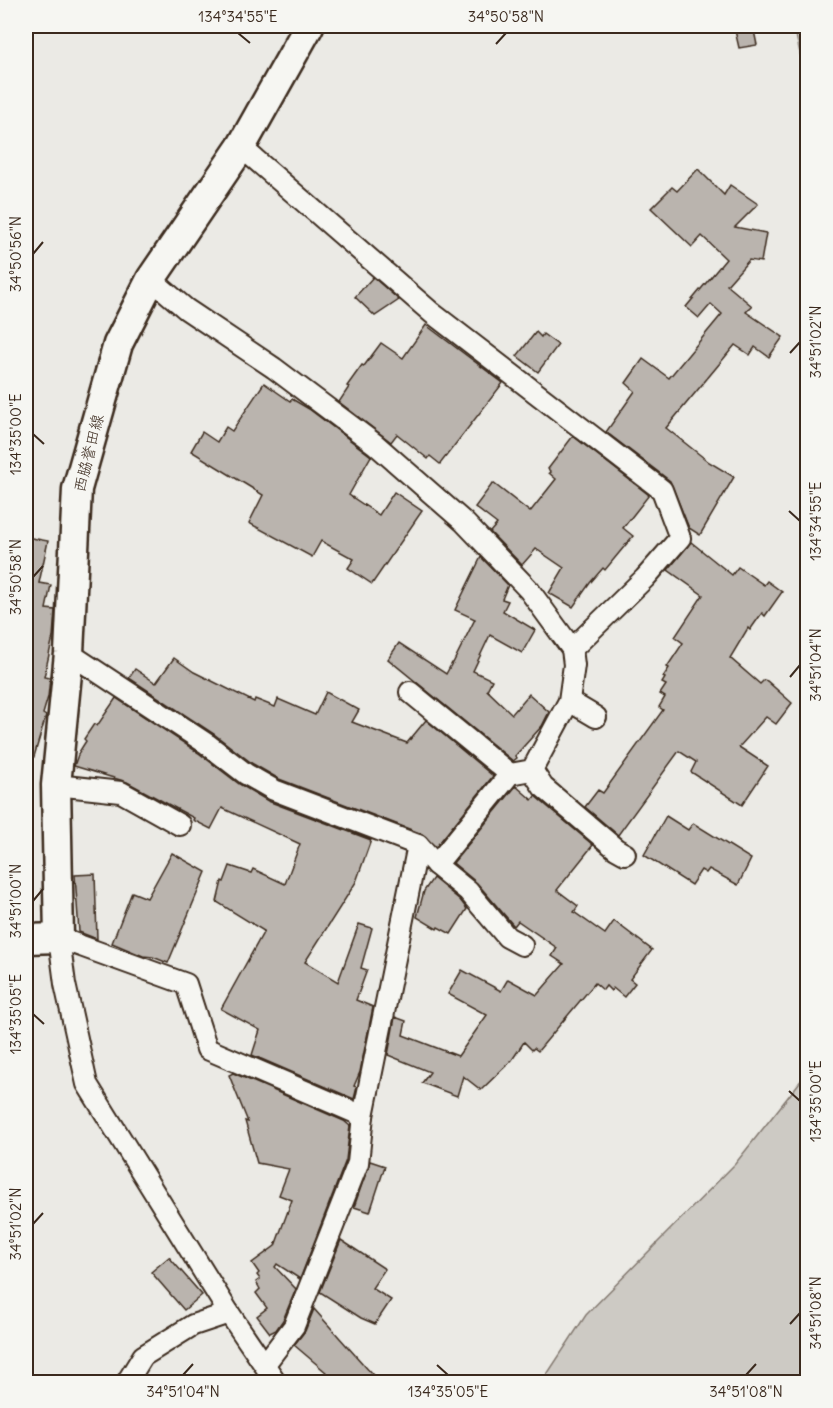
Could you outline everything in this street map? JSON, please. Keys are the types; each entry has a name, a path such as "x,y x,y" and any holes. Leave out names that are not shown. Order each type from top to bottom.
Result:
{"main road":[{"name":"西脇誉田線","path":"59,938 56,785 69,653 77,489 118,344 151,279 241,147 309,26"},
{"path":"26,939 59,938"}],"street":[{"path":"241,147 432,314 662,490 680,538 645,578 572,649"},
{"path":"151,279 186,309 274,368 375,444 465,522 529,590 572,649 574,665 569,701 532,770"},
{"path":"69,653 207,744 246,774 274,790 418,845 436,865 468,891 507,937 522,945"},
{"path":"410,692 510,774"},
{"path":"569,701 596,717"},
{"path":"436,865 510,774 532,770"},
{"path":"532,770 543,787 616,849 625,854"},
{"path":"56,785 121,792 180,825"},
{"path":"265,1364 294,1326 358,1163 363,1116 418,845"},
{"path":"276,1383 229,1313 87,1084 65,984 59,938 186,984 207,1049 363,1116"},
{"path":"127,1383 143,1356 193,1325 229,1313"}],"shaded area":[{"path":"794,26 807,26 807,85"},
{"path":"807,1073 807,1382 542,1382 586,1315 735,1164"}],"building":[{"path":"734,26 753,26 757,45 739,48"},
{"path":"698,169 724,195 730,185 758,204 735,227 766,233 761,262 749,260 727,285 752,306 746,312 783,337 769,357 755,347 750,355 735,345 666,428 709,462 734,477 700,535 689,528 670,481 606,432 635,391 626,383 643,359 669,378 722,314 711,304 699,318 686,307 726,259 702,236 692,247 651,208 672,187 677,191"},
{"path":"373,277 399,300 375,316 355,297"},
{"path":"426,325 503,383 440,464 430,456 428,459 397,434 391,442 339,402 349,387 347,386 381,343 403,358"},
{"path":"536,332 541,337 543,334 558,345 538,372 517,356"},
{"path":"264,383 290,401 292,399 309,409 371,456 349,495 379,515 394,492 422,511 372,584 348,568 354,559 321,541 312,557 249,523 263,495 191,451 202,432 217,442 226,427 232,431"},
{"path":"573,436 649,495 623,528 633,536 605,570 603,568 590,583 573,607 549,593 564,568 536,549 522,565 490,532 497,524 475,507 493,483 530,512 556,479 548,469"},
{"path":"26,537 48,541 39,583 51,585 46,609 55,610 53,637 44,677 50,678 43,714 46,716 30,770 26,769"},
{"path":"691,542 732,575 738,567 764,585 767,581 782,592 765,616 762,613 750,630 748,628 730,658 760,684 764,680 767,681 792,703 776,724 766,717 739,747 768,766 742,805 691,772 696,762 679,751 618,835 585,807 598,790 603,793 663,710 659,707 665,697 660,694 666,685 662,683 665,678 663,677 683,643 675,637 703,595 668,570"},
{"path":"481,557 508,585 502,599 508,601 503,611 535,630 522,653 490,635 473,671 492,680 487,690 512,714 529,694 549,712 542,726 513,761 388,659 399,643 446,674 475,619 455,610"},
{"path":"174,658 194,672 254,702 255,699 275,707 278,699 315,715 326,692 359,710 352,722 407,743 426,720 493,776 436,847 422,834 279,779 253,764 214,734 129,678 135,669 156,683"},
{"path":"116,698 200,754 239,784 268,801 371,840 356,882 305,962 338,982 359,924 372,928 361,968 367,970 356,1000 373,1007 360,1072 354,1086 357,1087 354,1099 252,1055 260,1030 221,1009 264,931 217,902 222,881 224,882 230,866 251,873 253,869 285,884 300,844 222,808 211,829 127,782 74,766 86,741 84,739 94,724 97,726"},
{"path":"516,786 532,800 535,796 593,845 557,890 578,906 574,912 605,934 614,921 652,950 630,979 635,983 624,997 613,988 611,991 606,986 603,990 595,983 538,1051 534,1048 532,1050 524,1042 512,1060 481,1090 463,1076 457,1096 422,1083 430,1072 388,1055 395,1017 406,1021 403,1035 458,1056 487,1015 448,994 462,970 501,991 508,979 537,995 564,964 552,956 557,948 518,921 514,926 477,883 453,863"},
{"path":"666,816 688,830 693,823 751,859 738,885 709,869 706,873 701,870 691,885 644,855"},
{"path":"172,853 206,872 168,963 143,956 112,943 132,892 147,898"},
{"path":"95,874 97,939 79,932 75,875"},
{"path":"433,878 460,900 467,909 451,934 417,917 424,891"},
{"path":"233,1073 344,1121 350,1126 346,1160 300,1279 277,1264 275,1267 296,1289 283,1320 276,1330 270,1333 257,1316 267,1308 256,1293 260,1289 256,1282 260,1279 252,1263 275,1246 292,1200 279,1195 289,1169 257,1163 245,1121 248,1122 229,1075"},
{"path":"370,1161 385,1166 370,1212 354,1207"},
{"path":"341,1240 385,1269 372,1288 391,1300 375,1324 361,1318 320,1292"},
{"path":"169,1257 202,1295 184,1310 151,1272"},
{"path":"314,1309 380,1383 316,1383 327,1373 294,1345 305,1331"}]}
